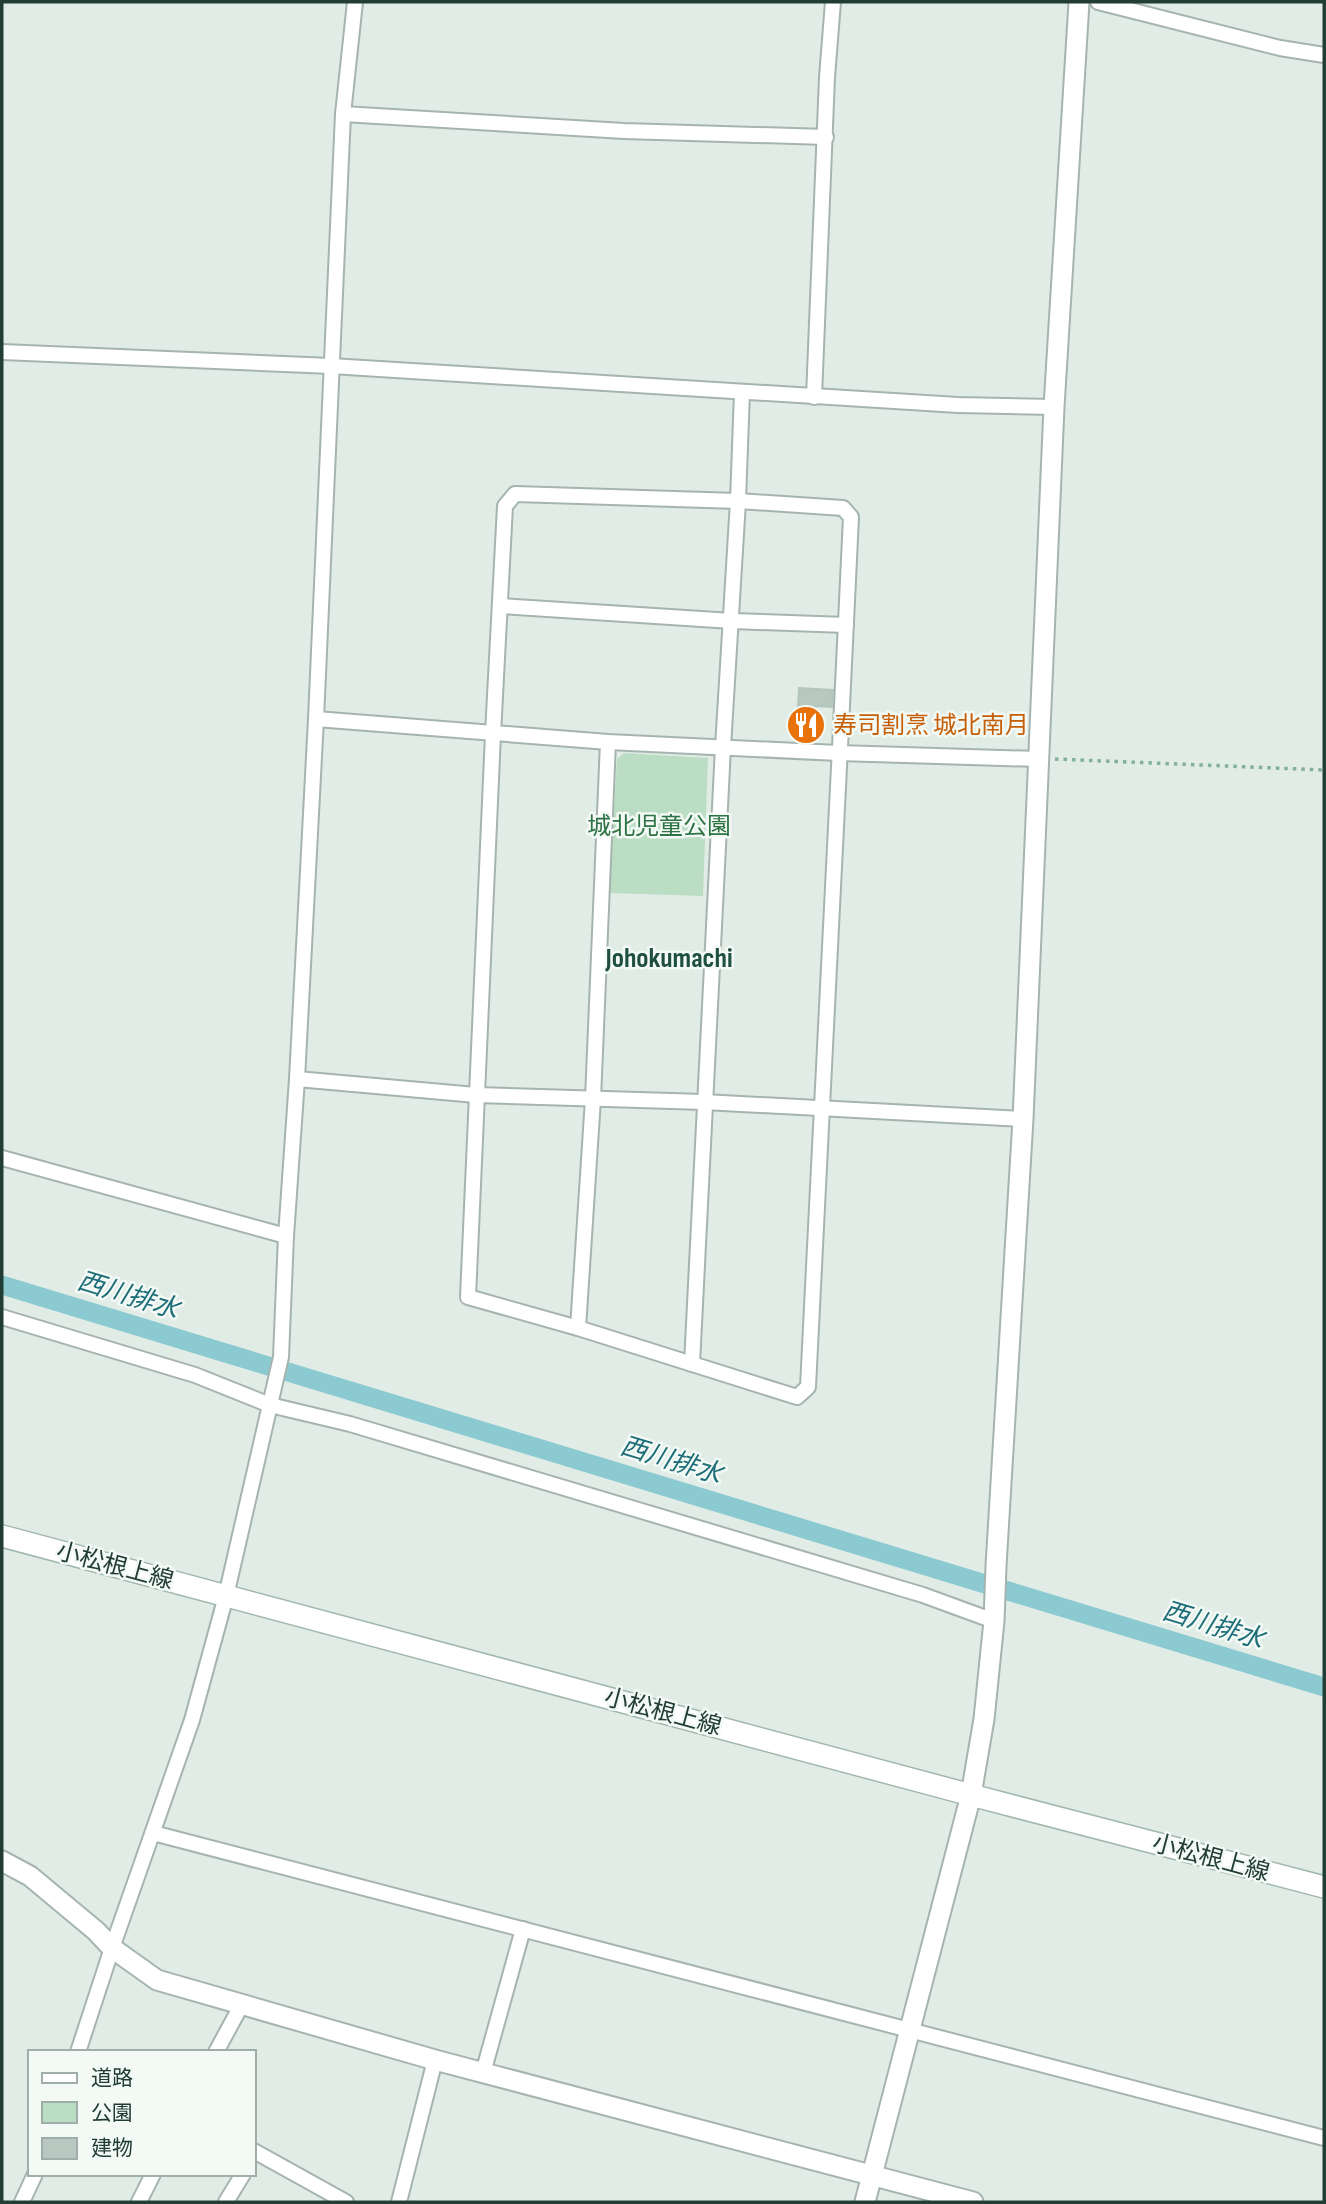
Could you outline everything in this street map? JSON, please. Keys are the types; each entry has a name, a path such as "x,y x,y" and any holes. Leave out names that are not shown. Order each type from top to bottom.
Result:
{"main road":[{"name":"小松根上線","path":"2,1536 1324,1887"}],"street":[{"path":"79,2050 192,1720 226,1596 281,1357 316,719 343,114 355,2"},
{"path":"814,397 827,76 833,2"},
{"path":"865,2202 971,1795 984,1719 995,1612 1023,1119 1054,407 1079,2"},
{"path":"1098,2 1280,48 1324,55"},
{"path":"343,114 624,131 825,137"},
{"path":"2,352 331,366 814,397 1054,407"},
{"path":"691,1364 732,621 741,392"},
{"path":"515,494 738,500 843,508 851,517 808,1387 797,1397 578,1328 468,1297 501,606 505,506 515,494"},
{"path":"501,606 732,621 846,625"},
{"path":"316,719 608,742 1038,759"},
{"path":"578,1328 593,1099 608,742"},
{"path":"297,1079 476,1095 704,1102 1023,1119"},
{"path":"2,1158 286,1236"},
{"path":"2,1317 195,1376 270,1405 364,1428 923,1595 995,1612"},
{"path":"153,1833 1324,2138"},
{"path":"2,1861 30,1875 112,1948 157,1980 435,2060 973,2202"},
{"path":"483,2073 523,1929"},
{"path":"217,2050 242,2004"},
{"path":"400,2202 435,2060"},
{"path":"256,2155 346,2202"},
{"path":"22,2202 34,2176"},
{"path":"139,2202 152,2176"},
{"path":"226,2202 242,2176"}],"path":[{"path":"1038,759 1324,770"}],"green space":[{"name":"城北児童公園","path":"624,753 708,758 703,896 609,893 617,759"}],"building":[{"name":"寿司割烹 城北南月","path":"799,688 833,690 832,707 815,706 814,742 796,741"}],"waterway":[{"name":"西川排水","path":"2,1285 1324,1687"}],"place":[{"name":"寿司割烹 城北南月","path":"806,725"}],"district":[{"name":"Johokumachi","path":"669,958"}]}
